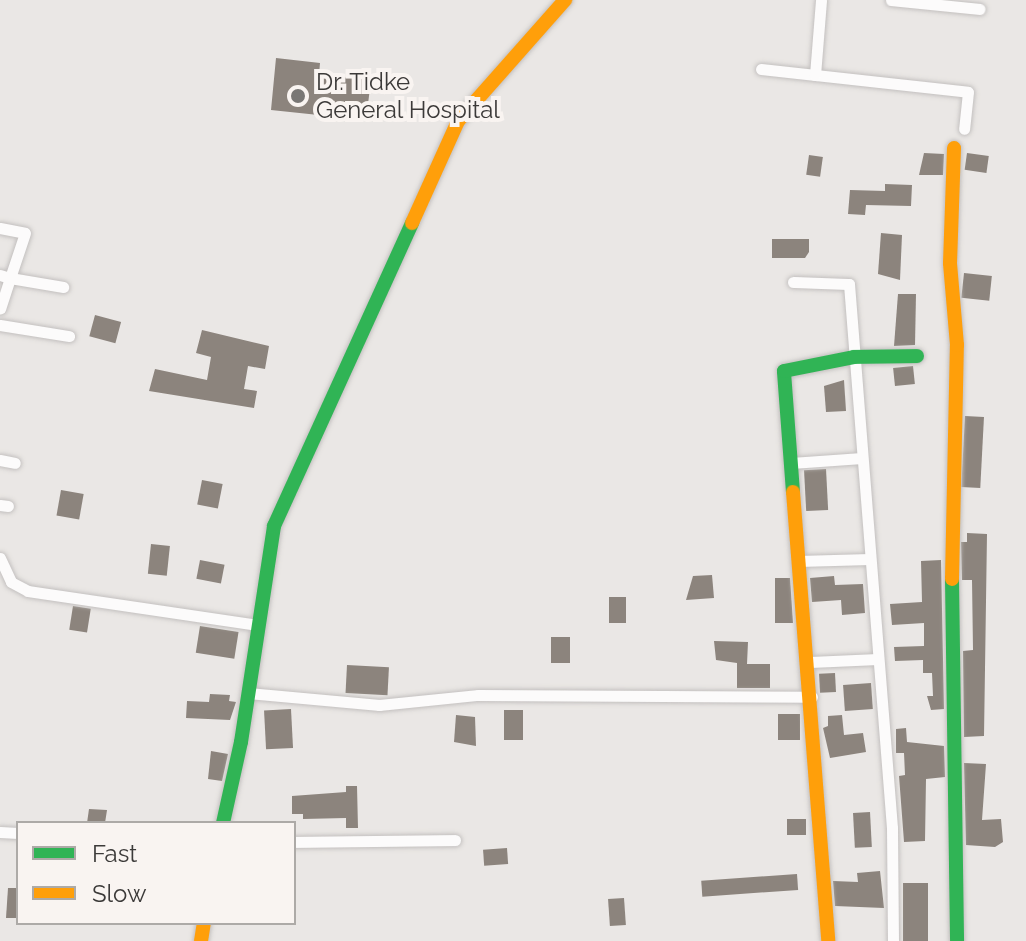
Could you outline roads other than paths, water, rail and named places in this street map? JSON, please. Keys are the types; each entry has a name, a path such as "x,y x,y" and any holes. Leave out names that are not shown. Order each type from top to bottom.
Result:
{"street":[{"path":"223,821 248,693 274,526 458,121 565,0"},
{"path":"815,75 821,0"},
{"path":"891,0 980,9"},
{"path":"761,69 968,92 964,129"},
{"path":"954,148 950,263 957,345 951,536 957,941"},
{"path":"0,228 25,233 5,276 0,308"},
{"path":"5,276 63,287"},
{"path":"793,282 849,284 892,828 893,941"},
{"path":"0,325 69,336"},
{"path":"828,941 810,662 798,561 784,371 854,357 917,356"},
{"path":"791,463 862,458"},
{"path":"0,460 15,463"},
{"path":"0,558 11,582 28,591 258,625"},
{"path":"798,561 870,559"},
{"path":"810,662 878,659"},
{"path":"248,693 379,705 478,695 812,697"},
{"path":"296,842 455,840"}],"place":[{"name":"Dr. Tidke General Hospital","path":"298,96"}]}
